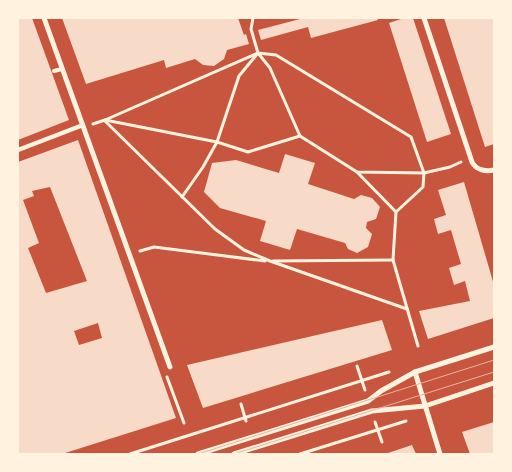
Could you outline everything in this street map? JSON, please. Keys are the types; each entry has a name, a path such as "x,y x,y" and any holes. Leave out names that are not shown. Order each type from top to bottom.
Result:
{"street":[{"path":"44,18 170,367"},
{"path":"424,18 470,158 474,166 488,172 494,170"},
{"path":"18,150 83,125"},
{"path":"198,454 368,400 415,372 494,347"},
{"path":"415,372 440,454"},
{"path":"234,454 372,411 425,406 494,383"}],"lane":[{"path":"54,72 62,70"}],"path":[{"path":"253,18 251,28 258,53 270,68 300,136 357,172 396,212"},
{"path":"182,197 217,142 238,76 258,53"},
{"path":"83,125 105,120 258,53 276,55 411,137 424,173 423,187 396,212 393,260 418,346"},
{"path":"105,120 217,142 248,152 300,136"},
{"path":"105,120 215,229 244,250 270,261 407,308"},
{"path":"357,172 424,173 450,167 458,163"},
{"path":"130,255 154,247 270,261 393,260"},
{"path":"170,367 167,377 184,423"},
{"path":"130,454 245,420 390,371"},
{"path":"241,404 245,420"},
{"path":"300,454 428,414"}],"building":[{"path":"18,18 32,18 69,120 18,140"},
{"path":"62,18 238,18 249,44 227,50 224,59 214,66 203,65 195,59 166,68 164,60 86,84"},
{"path":"304,18 377,18 378,20 311,38 308,27 261,40 258,30"},
{"path":"404,18 413,18 451,134 427,142 389,23"},
{"path":"444,18 494,18 494,144 485,147"},
{"path":"78,140 176,418 62,454 18,454 18,162","holes":["50,187 87,281 46,293 28,248 39,243 23,200 34,196 32,191","98,323 102,338 79,345 74,331"]},
{"path":"285,154 315,163 308,184 354,199 361,195 372,198 380,207 376,219 367,222 366,228 372,234 368,247 357,253 348,249 345,243 297,229 290,250 260,241 266,221 220,208 204,192 212,163 236,160 279,173"},
{"path":"464,182 494,285 494,318 428,339 419,311 470,301 465,281 454,285 449,268 461,264 451,230 438,234 434,219 446,215 438,190"},
{"path":"382,320 392,350 203,408 187,365"},
{"path":"494,422 494,454 470,454 462,432"},
{"path":"412,445 416,454 385,454"}],"tram line":[{"path":"198,454 494,360"},
{"path":"234,454 494,372"}]}
